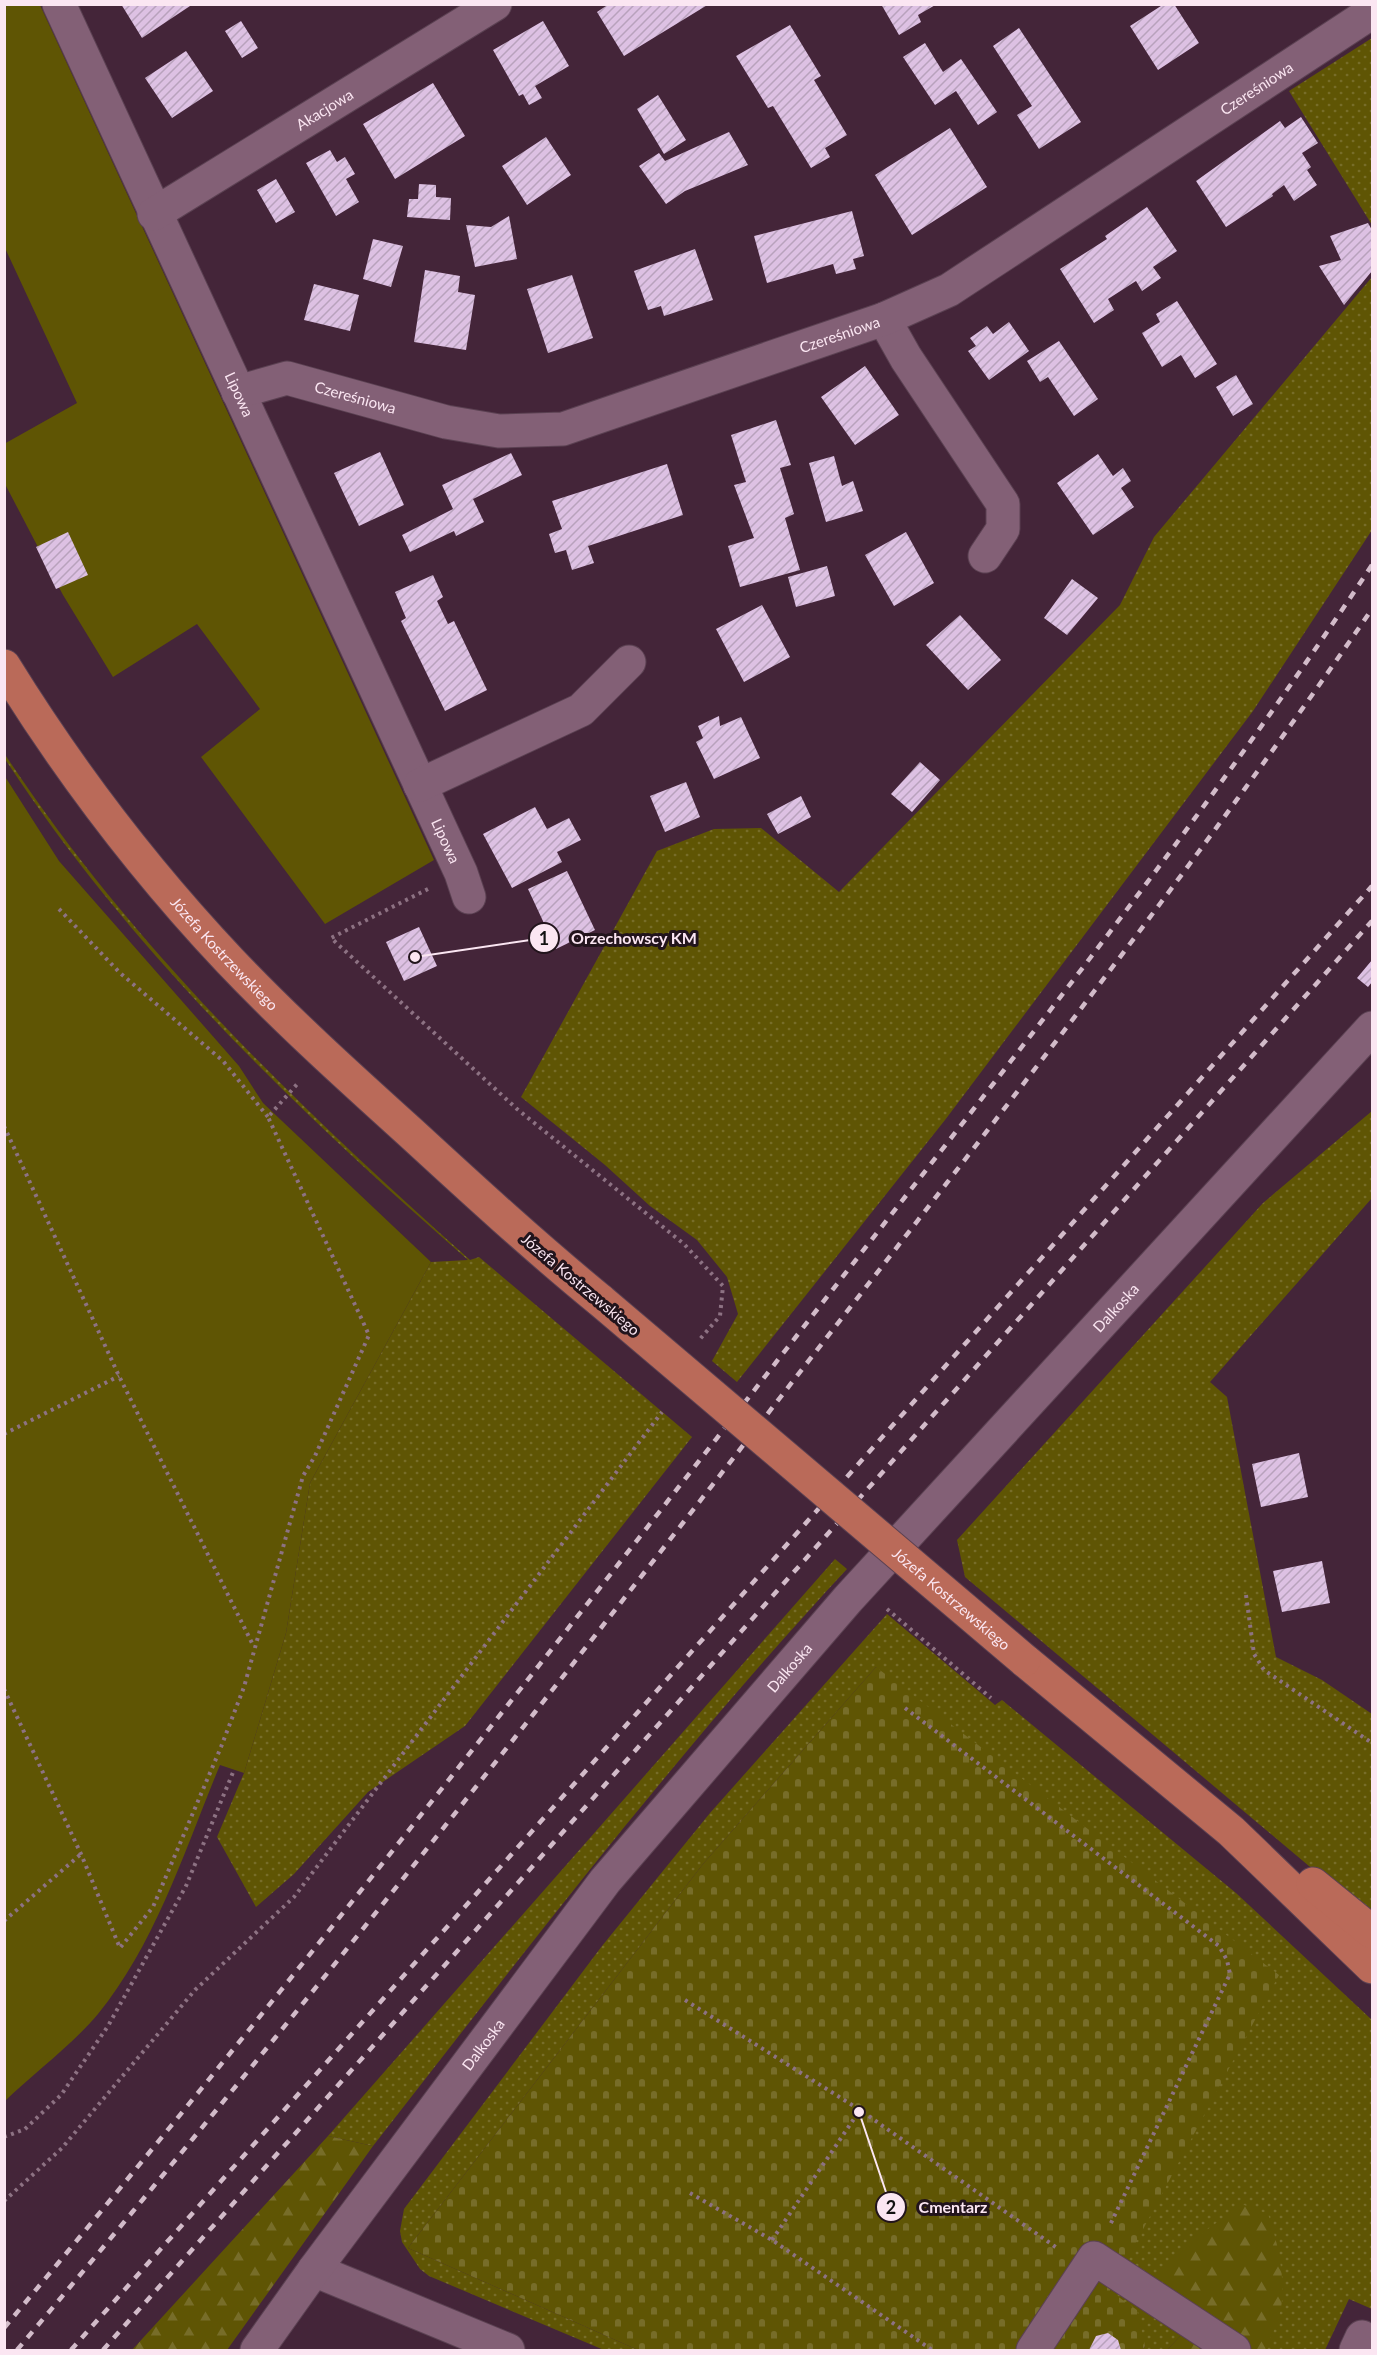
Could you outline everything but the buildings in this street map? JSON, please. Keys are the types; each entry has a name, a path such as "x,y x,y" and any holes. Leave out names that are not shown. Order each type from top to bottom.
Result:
{"main road":[{"name":"Józefa Kostrzewskiego","path":"4,666 30,707 146,865 229,960 335,1064 538,1249 1024,1660 1231,1831 1372,1967"},
{"name":"Józefa Kostrzewskiego","path":"1231,1831 1308,1880 1372,1932"}],"street":[{"name":"Lipowa","path":"59,4 465,885"},
{"name":"Akacjowa","path":"154,214 495,4"},
{"name":"Czereśniowa","path":"238,392 287,378 446,422 499,431 564,429 884,319 949,290 1372,12"},
{"path":"884,319 906,358 1003,504 1003,529 985,556"},
{"path":"420,785 581,710 629,662"},
{"name":"Dalkoska","path":"257,2350 314,2270 612,1872 848,1599 1372,1028"},
{"path":"1033,2350 1090,2264 1234,2350"},
{"path":"314,2270 508,2350"}],"path":[{"path":"465,885 331,938 517,1109 684,1244 723,1286 720,1316 694,1346"},
{"path":"4,1689 81,1854 120,1948 137,1929 157,1899 221,1747 244,1687 303,1476 315,1456 369,1335 268,1117 223,1061 119,972 59,909"},
{"path":"268,1117 299,1082"},
{"path":"4,1125 119,1376 254,1646"},
{"path":"4,1434 119,1376"},
{"path":"4,2201 62,2148 195,1989 294,1897 662,1412"},
{"path":"1246,1595 1254,1654 1264,1670 1372,1743"},
{"path":"885,1607 991,1698"},
{"path":"685,2000 860,2110 1090,2264 1230,1974 1227,1960 1219,1946 905,1708"},
{"path":"4,2137 25,2129 61,2095 108,2026 186,1886 234,1770"},
{"path":"4,1921 81,1854"},
{"path":"772,2240 860,2110"},
{"path":"690,2193 772,2240 932,2350"}],"green space":[{"path":"5,5 40,5 434,860 325,924 201,757 260,709 197,624 113,677 63,595 5,484 4,444 77,403 5,248"},
{"path":"1372,38 1372,225 1289,91"},
{"path":"1372,277 1372,530 1253,711 945,1120 737,1382 712,1361 738,1314 727,1277 697,1240 650,1206 605,1165 521,1097 657,851 714,829 761,828 839,892 1120,605 1154,537"},
{"path":"4,753 53,824 106,892 220,1022 280,1083 470,1260 479,1257 692,1437 465,1726 368,1792 294,1874 256,1907 217,1837 244,1773 286,1633 310,1483 431,1262 468,1260 279,1086 161,962 106,897 54,829 5,759"},
{"path":"4,775 59,861 239,1066 263,1103 431,1262 310,1483 286,1633 244,1773 220,1765 168,1894 137,1957 88,2025 5,2101"},
{"path":"1372,1111 1372,1198 1210,1382 1227,1397 1276,1657 1322,1680 1372,1714 1372,1919 965,1577 957,1540 1263,1203"},
{"path":"835,1559 847,1569 784,1638 663,1780 545,1926 373,2146 328,2136"},
{"path":"887,1614 995,1705 1002,1700 1236,1893 1372,2020 1372,2309 1349,2299 1325,2350 1253,2350 1124,2263 876,1667 703,1864 408,2248 638,2350 604,2350 429,2276 420,2269 402,2242 400,2231 404,2209 602,1946 710,1813"},
{"path":"876,1667 1279,1975 1110,2291 1137,2310 1145,2346 1142,2350 638,2350 408,2248 703,1864"},
{"path":"328,2136 373,2146 227,2350 132,2350"},
{"path":"1244,2205 1268,2214 1281,2265 1282,2304 1265,2350 1253,2350 1150,2281 1194,2240"},
{"path":"1115,2282 1185,2331 1167,2350 1142,2350 1145,2346 1110,2291"},
{"path":"1185,2331 1212,2350 1167,2350"}],"railway":[{"path":"4,2328 407,1832 1022,1047 1237,761 1372,565"},
{"path":"17,2350 313,1991 698,1504 1161,903 1372,609"},
{"path":"71,2350 1372,886"},
{"path":"103,2350 1372,921"}],"place":[{"name":"Orzechowscy KM","path":"415,957"},
{"name":"Cmentarz","path":"859,2112"}]}
